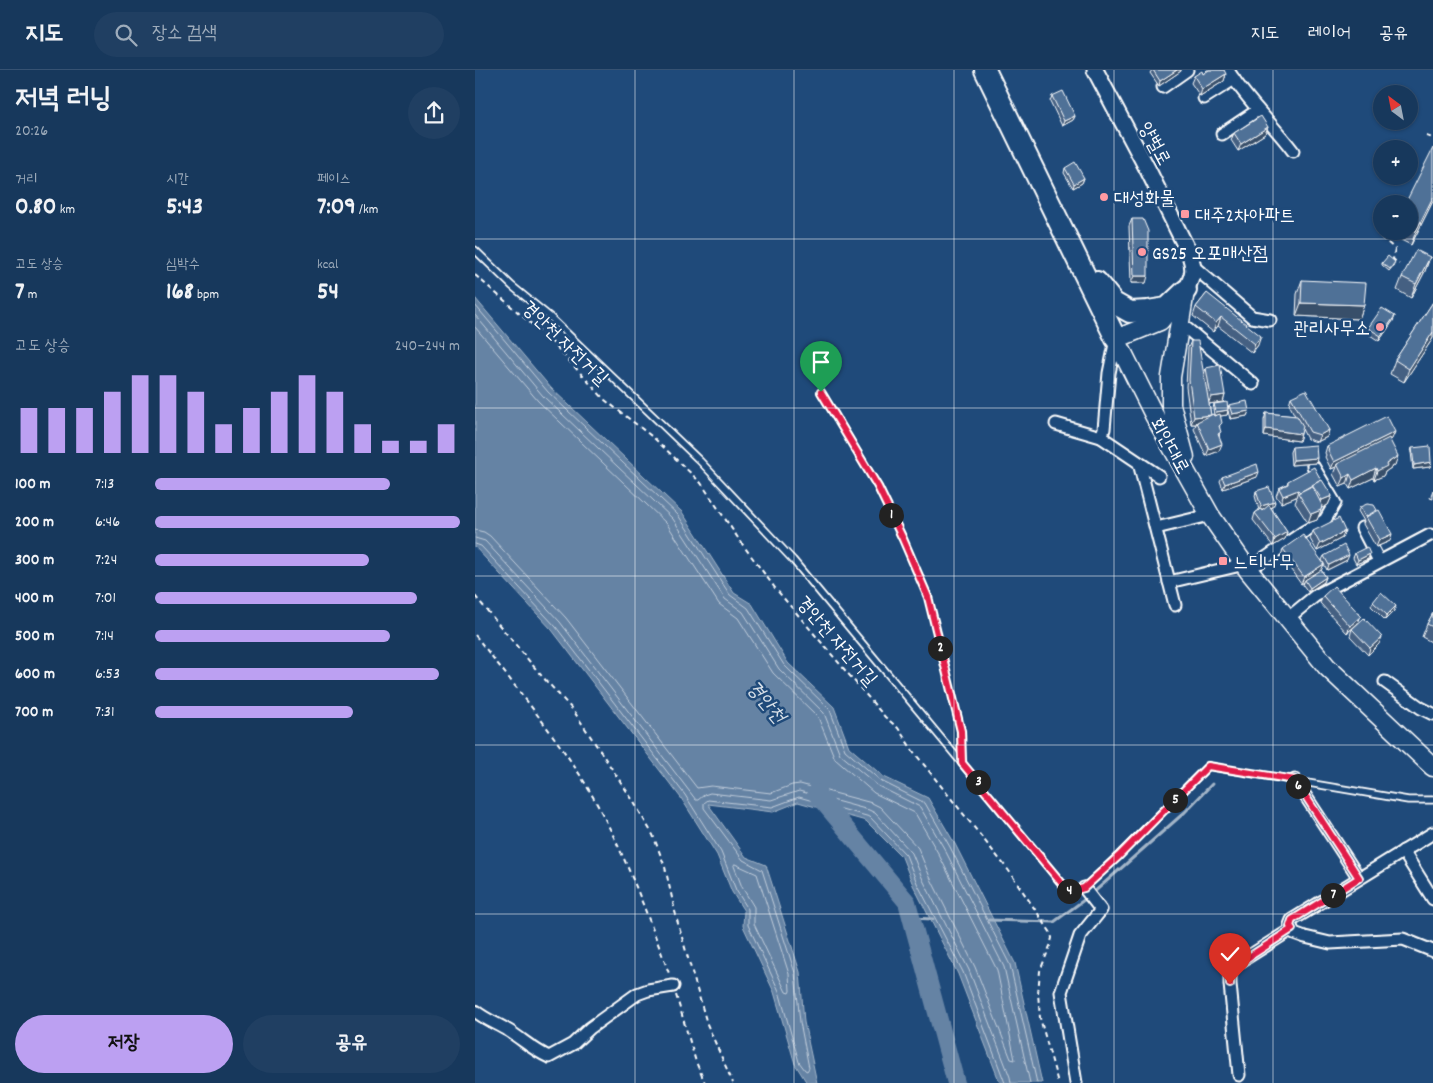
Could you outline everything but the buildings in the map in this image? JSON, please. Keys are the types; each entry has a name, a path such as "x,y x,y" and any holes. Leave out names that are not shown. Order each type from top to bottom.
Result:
{"highway":[{"name":"회안대로","path":"985,70 1116,339"},
{"path":"1079,260 1114,302 1130,312 1167,308 1186,290"}],"main road":[{"path":"1186,290 1171,377 1171,405 1190,480"},
{"path":"1116,339 1160,321 1186,290"},
{"name":"회안대로","path":"1116,339 1154,415 1190,480 1210,514 1247,567 1327,667 1433,767"}],"street":[{"name":"양벌로","path":"1095,70 1148,170 1193,267"},
{"path":"1163,87 1187,70"},
{"path":"1204,98 1231,75 1293,151"},
{"path":"1222,134 1258,110"},
{"path":"1186,290 1192,278 1193,267"},
{"path":"1193,267 1251,316 1270,320"},
{"path":"1180,323 1253,384"},
{"path":"1101,437 1104,429 1109,373 1116,339"},
{"path":"1056,424 1101,437 1159,476"},
{"path":"1139,463 1175,605"},
{"path":"1169,582 1247,567 1325,520 1335,503 1313,466"},
{"path":"1156,528 1210,514"},
{"path":"1362,528 1379,561"},
{"path":"1287,619 1315,596 1430,535"},
{"path":"1385,682 1421,708 1433,714"},
{"path":"1295,780 1359,878"},
{"path":"1433,833 1292,920 1290,926 1294,933 1305,938 1330,943 1403,940 1433,951"},
{"path":"1403,851 1433,899"},
{"path":"1076,1083 1061,992 1080,936 1101,910 1085,889"},
{"path":"1239,1075 1230,973 1235,966 1292,929"},
{"path":"475,1011 486,1020 507,1030 549,1057 573,1044 591,1028 637,994 648,990 673,986"}],"lane":[{"path":"475,250 512,286 549,317 700,461 793,560 1069,892 1085,889 1208,766 1408,800 1433,800"},
{"path":"821,392 878,487 928,597 961,731 962,763"}],"path":[{"path":"1426,136 1433,138"},
{"path":"1384,240 1395,249 1393,259 1399,264"},
{"name":"경안천 자전거길","path":"475,275 550,340 605,400 655,439 701,483 740,541 775,588 885,717 898,728 913,751 1009,871 1051,932 1052,938 1040,971 1038,993 1041,1018 1058,1083"},
{"path":"475,596 540,674 573,710 632,798 653,835 665,867 677,920 707,1024 733,1083"},
{"path":"475,636 581,776 614,838 632,878 673,986 696,1062 705,1083"}],"water":[{"path":"475,298 551,388 682,512 734,593 752,604 788,663 834,707 849,747 884,777 928,798 955,844 1015,963 1042,1083 1000,1083 958,974 913,885 902,857 866,821 798,802 773,812 708,804 746,857 766,865 800,972 804,1022 817,1083 807,1083 795,1064 774,992 743,926 744,911 732,892 717,855 681,798 552,630 475,547"}],"waterway":[{"path":"1093,893 1185,812 1212,784"},
{"name":"경안천","path":"816,793 907,902 956,1083"},
{"path":"989,920 1054,922 1088,897"},
{"path":"912,918 933,919"}],"place":[{"name":"대성화물","path":"1104,197"},
{"name":"대주2차아파트","path":"1185,214"},
{"name":"GS25 오포매산점","path":"1142,252"},
{"name":"관리사무소","path":"1380,327"},
{"name":"느티나무","path":"1223,561"}],"route":[{"path":"821,392 878,487 928,597 961,731 962,763 1069,892 1084,888 1119,856 1208,766 1295,780 1359,878 1292,920 1290,926 1292,929 1235,966 1230,973 1230,984"}]}
